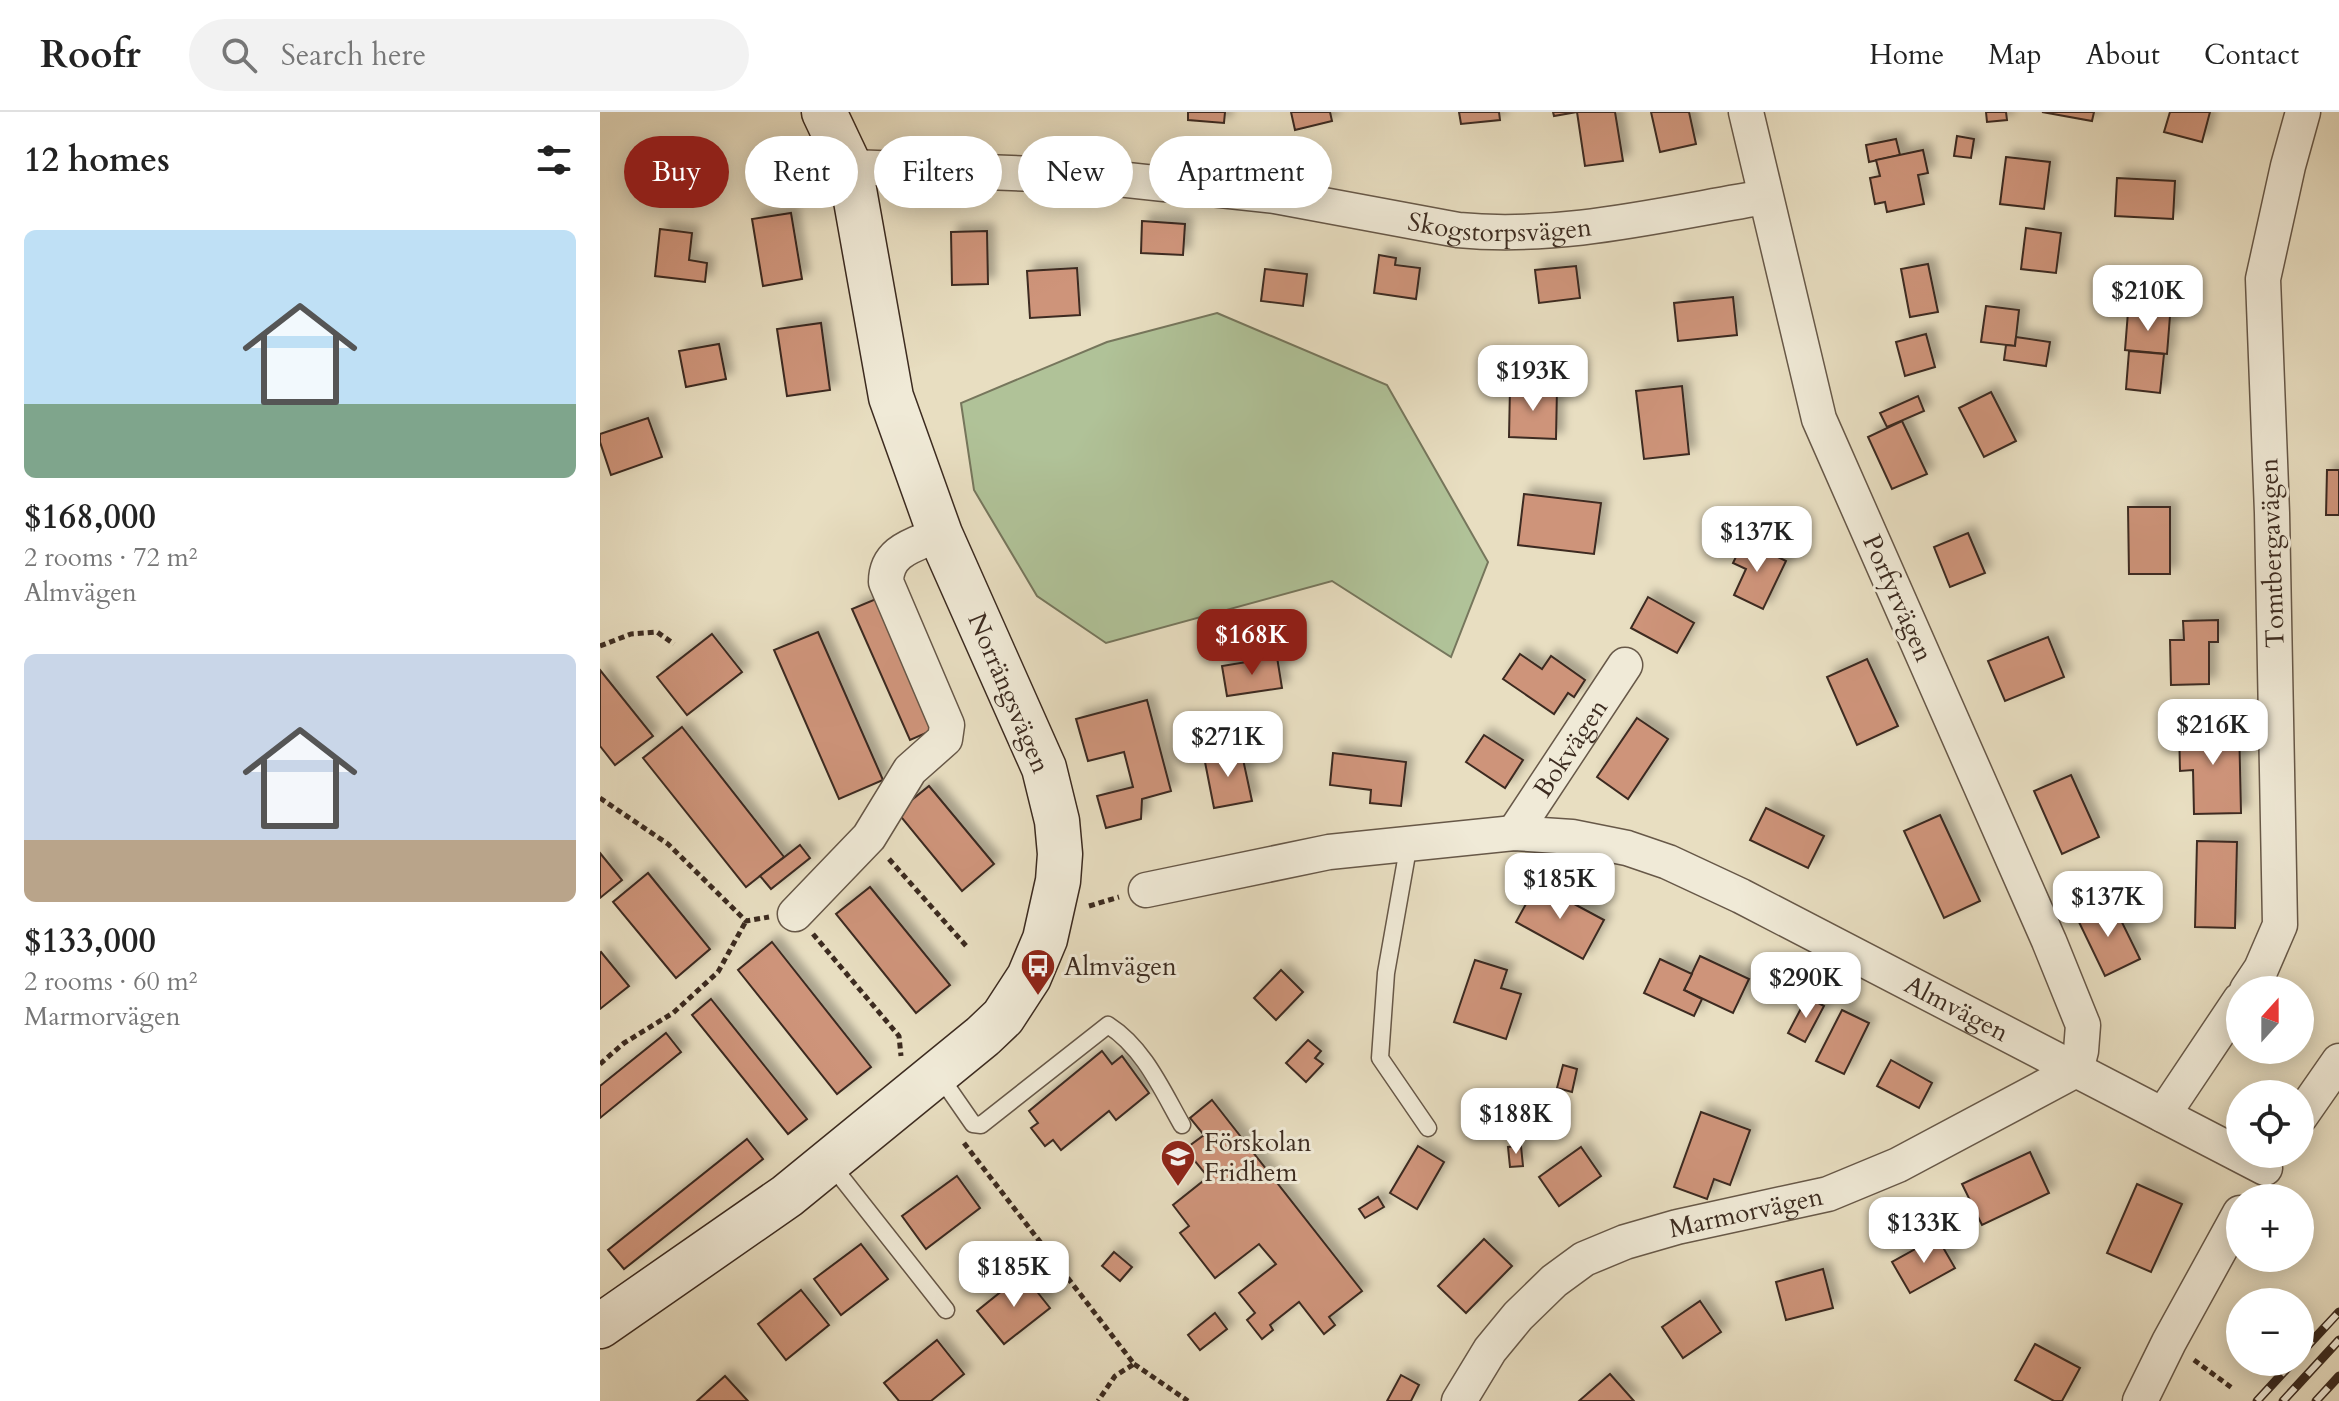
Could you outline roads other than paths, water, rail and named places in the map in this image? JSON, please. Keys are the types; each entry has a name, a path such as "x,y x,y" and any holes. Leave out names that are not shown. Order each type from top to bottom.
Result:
{"street":[{"name":"Norrängsvägen","path":"824,112 835,136"},
{"name":"Porfyrvägen","path":"1746,112 1819,419 2061,969 2083,1025 2076,1070"},
{"name":"Tomtbergavägen","path":"2256,976 2280,925 2272,513 2263,279 2303,112"},
{"name":"Skogstorpsvägen","path":"858,167 1090,176 1275,196 1485,233 1573,230 1765,197"},
{"name":"Norrängsvägen","path":"600,1326 787,1196 938,1074 1003,1017 1029,977 1053,912 1060,854 1057,821 1044,768 940,534 891,397 857,208"},
{"path":"795,914 869,837 910,770 948,733 886,582 890,560 900,551 940,534"},
{"name":"Bokvägen","path":"1514,833 1625,665"},
{"name":"Almvägen","path":"1146,890 1329,852 1514,833 1572,837 1627,848 1668,862 1741,896 2163,1115 2226,1142"},
{"path":"2163,1115 2226,1021"},
{"path":"2314,1097 2339,1061"},
{"name":"Marmorvägen","path":"1459,1401 1490,1350 1518,1316 1554,1281 1584,1259 1625,1242 1677,1227 1828,1194 1898,1165 2076,1070"},
{"path":"2140,1401 2226,1238"}],"lane":[{"path":"1409,843 1386,973 1380,1058 1428,1128"},
{"path":"938,1074 973,1124 981,1125 1108,1025 1122,1034 1147,1063 1182,1125"},
{"path":"829,1161 946,1310"}],"railway":[{"path":"2314,1339 2339,1312"},
{"path":"2283,1401 2339,1340"},
{"path":"2257,1401 2280,1376"},
{"path":"2316,1401 2339,1376"}],"place":[{"name":"Almvägen","path":"1038,997"},
{"name":"Förskolan Fridhem","path":"1178,1188"}]}
